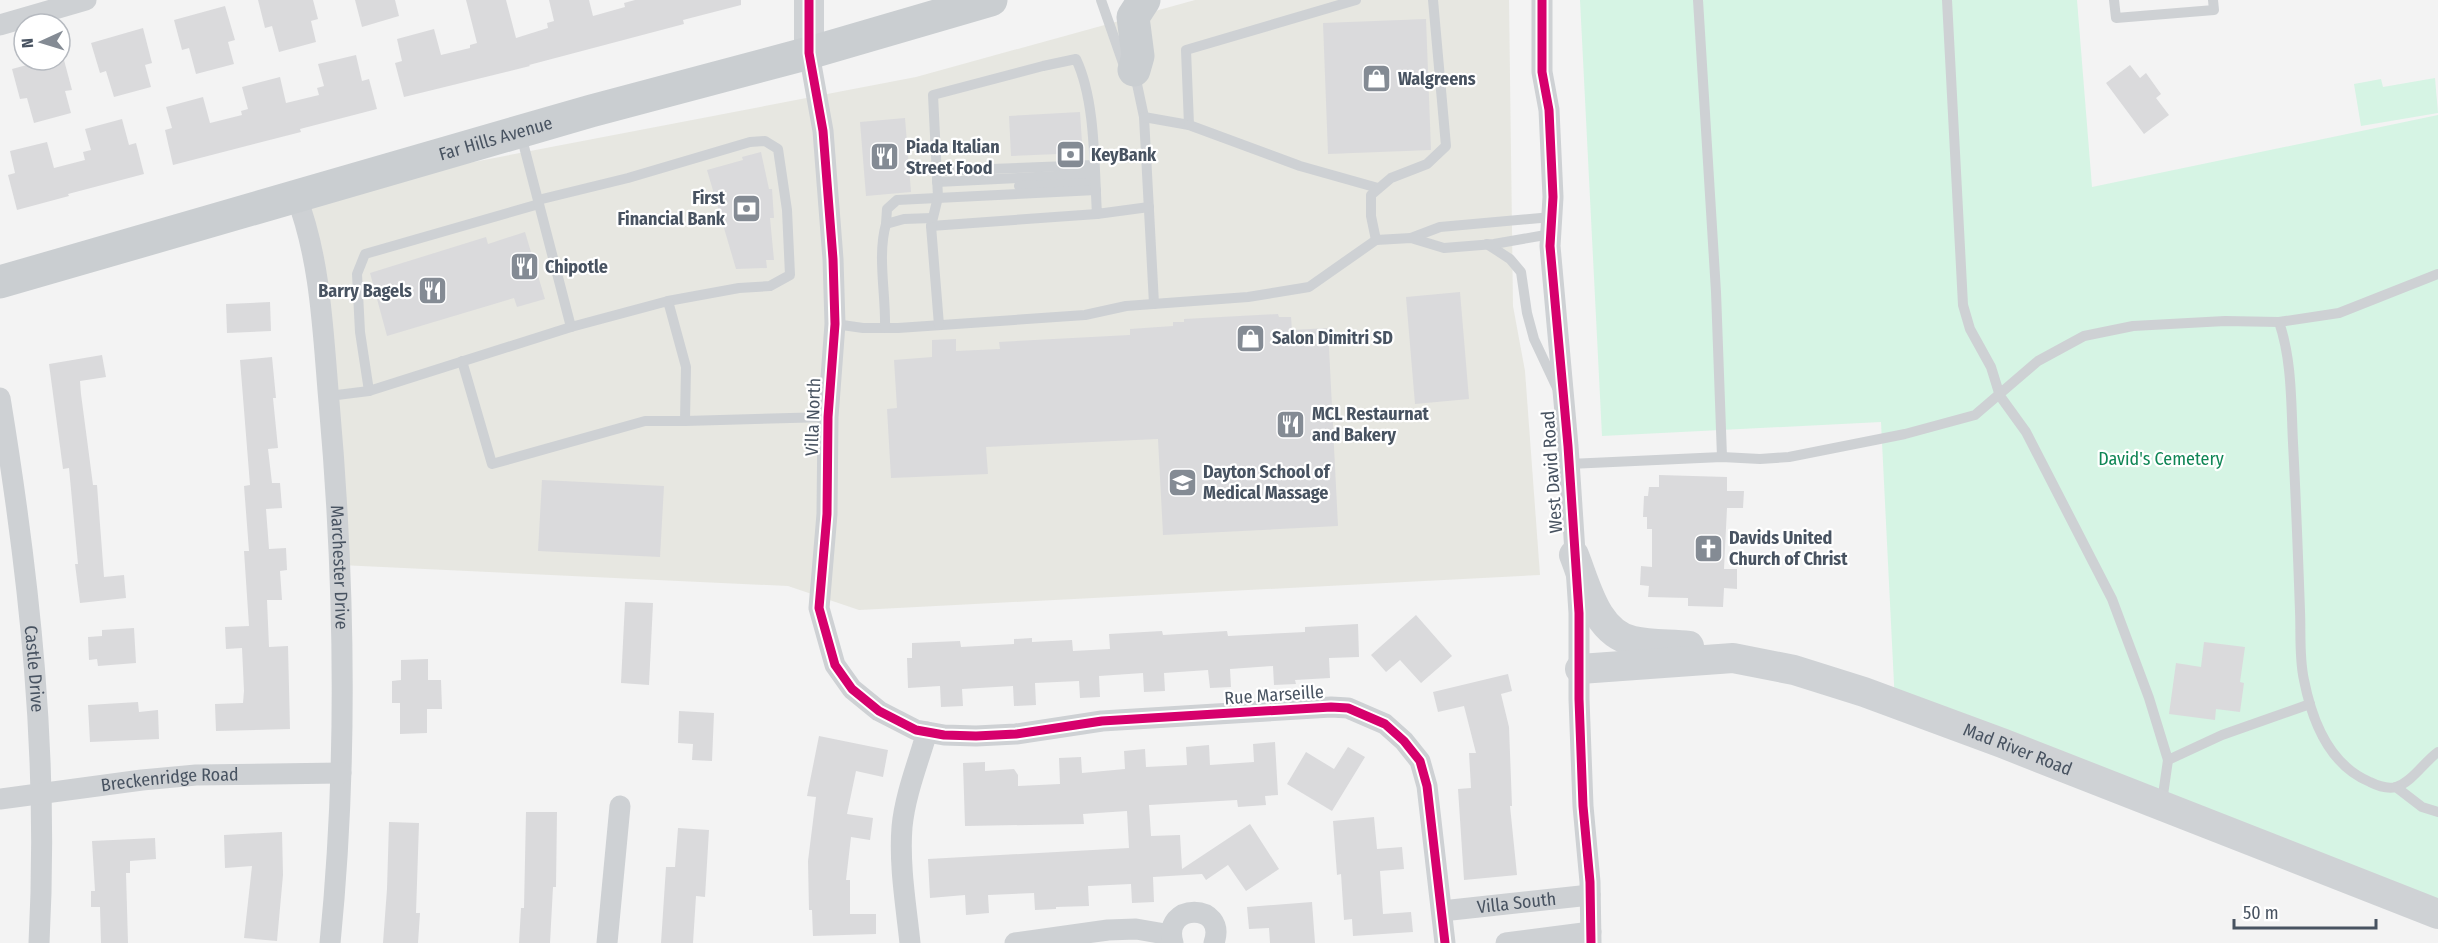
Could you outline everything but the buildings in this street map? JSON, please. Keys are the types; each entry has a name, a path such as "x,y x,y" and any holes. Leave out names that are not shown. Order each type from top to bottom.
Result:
{"main road":[{"name":"Far Hills Avenue","path":"0,282 520,132 809,53 991,0"},
{"path":"1134,70 1138,56 1132,17 1144,0"}],"street":[{"path":"809,0 809,53"},
{"name":"West David Road","path":"1542,0 1542,72 1549,110 1553,197 1551,226 1569,464 1591,938"},
{"path":"0,25 75,2"},
{"name":"Villa North","path":"809,53 823,131 833,259 835,324 828,417 827,514 819,608 835,665 852,689 879,711 916,730 927,732"},
{"name":"Marchester Drive","path":"296,196 312,251 328,396 341,583 343,729 339,852 330,943"},
{"name":"Castle Drive","path":"0,398 28,589 39,703 42,795 39,943"},
{"path":"1574,555 1596,612 1615,633 1631,641 1698,646 1732,658"},
{"name":"Mad River Road","path":"1580,669 1732,658 1794,670 1864,692 2438,914"},
{"name":"Rue Marseille","path":"927,732 976,736 1016,734 1113,721 1331,707 1348,708 1365,714 1385,724 1420,760 1427,786 1446,943"},
{"path":"910,943 902,826 906,803 927,732"},
{"name":"Breckenridge Road","path":"0,799 196,775 341,773"},
{"path":"607,943 620,806"},
{"name":"Villa South","path":"1442,911 1590,895"},
{"path":"1015,943 1108,930 1136,929 1172,939 1176,920 1189,912 1197,912 1210,918 1215,925 1214,943"},
{"name":"Villa South","path":"1506,943 1591,938"}],"lane":[{"path":"1101,0 1123,63 1134,70 1144,117 1154,304"},
{"path":"1189,125 1186,50 1356,0"},
{"path":"1376,240 1371,216 1371,195 1391,178 1427,164 1446,146 1433,0"},
{"path":"1698,0 1716,292 1722,457"},
{"path":"1947,0 1963,305 1970,329 1991,367 2000,396 2026,432 2112,599 2149,698 2168,760 2161,806"},
{"path":"2114,0 2116,18 2214,10 2213,0"},
{"path":"939,326 932,222 937,185 933,95 1076,59 1083,73 1089,106 1097,214"},
{"path":"1144,117 1189,125 1300,166 1378,188"},
{"path":"520,132 571,327"},
{"path":"328,396 369,391 571,327 668,301 717,291 770,286 790,274 787,210 778,149 765,141 750,142 365,254 357,274 360,332 369,391"},
{"path":"885,328 886,300 882,250 887,209 897,200 937,185 1095,178"},
{"path":"937,185 1095,178"},
{"path":"886,224 904,219 932,222 1097,214 1149,207"},
{"path":"835,324 863,328 939,326 1085,315 1126,306 1248,297 1309,287 1376,240 1411,238 1440,227 1551,226"},
{"path":"1411,238 1444,248 1486,244 1551,226"},
{"path":"1486,244 1510,259 1521,272 1527,313 1534,339 1564,404"},
{"path":"1569,464 1722,457 1760,459 1789,457 1905,434 1975,415 2000,396 2038,361 2084,336 2133,326 2225,321 2279,321 2339,313 2438,274"},
{"path":"668,301 686,368 685,422"},
{"path":"2279,321 2288,357 2303,678 2317,727 2327,745 2344,766 2361,779 2380,787 2396,787 2412,778 2424,762 2438,752"},
{"path":"462,361 492,464 645,421 685,422 828,417"},
{"path":"2168,760 2222,735 2310,704"},
{"path":"2396,787 2422,807 2438,812"}],"shaded area":[{"path":"1195,0 1509,0 1513,306 1525,371 1540,575 859,610 788,586 340,565 312,251 296,196 916,77"}],"green space":[{"name":"David's Cemetery","path":"1580,0 2077,0 2092,187 2438,115 2438,914 1895,704 1881,422 1602,436"},
{"path":"2435,78 2438,113 2361,126 2354,84 2381,79 2383,87"}],"cycle path":[{"path":"809,0 809,53 823,131 833,259 835,324 828,417 827,514 819,608 835,665 852,689 879,711 916,730 944,735 1016,734 1102,721 1331,707 1348,708 1385,724 1404,741 1420,761 1427,786 1445,943"},
{"path":"1542,0 1542,72 1549,110 1553,197 1550,246 1568,446 1579,613 1579,699 1583,806 1590,882 1591,943"}],"place":[{"name":"Walgreens","path":"1377,79"},
{"name":"KeyBank","path":"1070,155"},
{"name":"Piada Italian Street Food","path":"885,157"},
{"name":"First Financial Bank","path":"746,208"},
{"name":"Chipotle","path":"524,267"},
{"name":"Barry Bagels","path":"433,291"},
{"name":"Salon Dimitri SD","path":"1251,338"},
{"name":"MCL Restaurnat and Bakery","path":"1291,424"},
{"name":"Dayton School of Medical Massage","path":"1182,482"},
{"name":"Davids United Church of Christ","path":"1708,548"}]}
